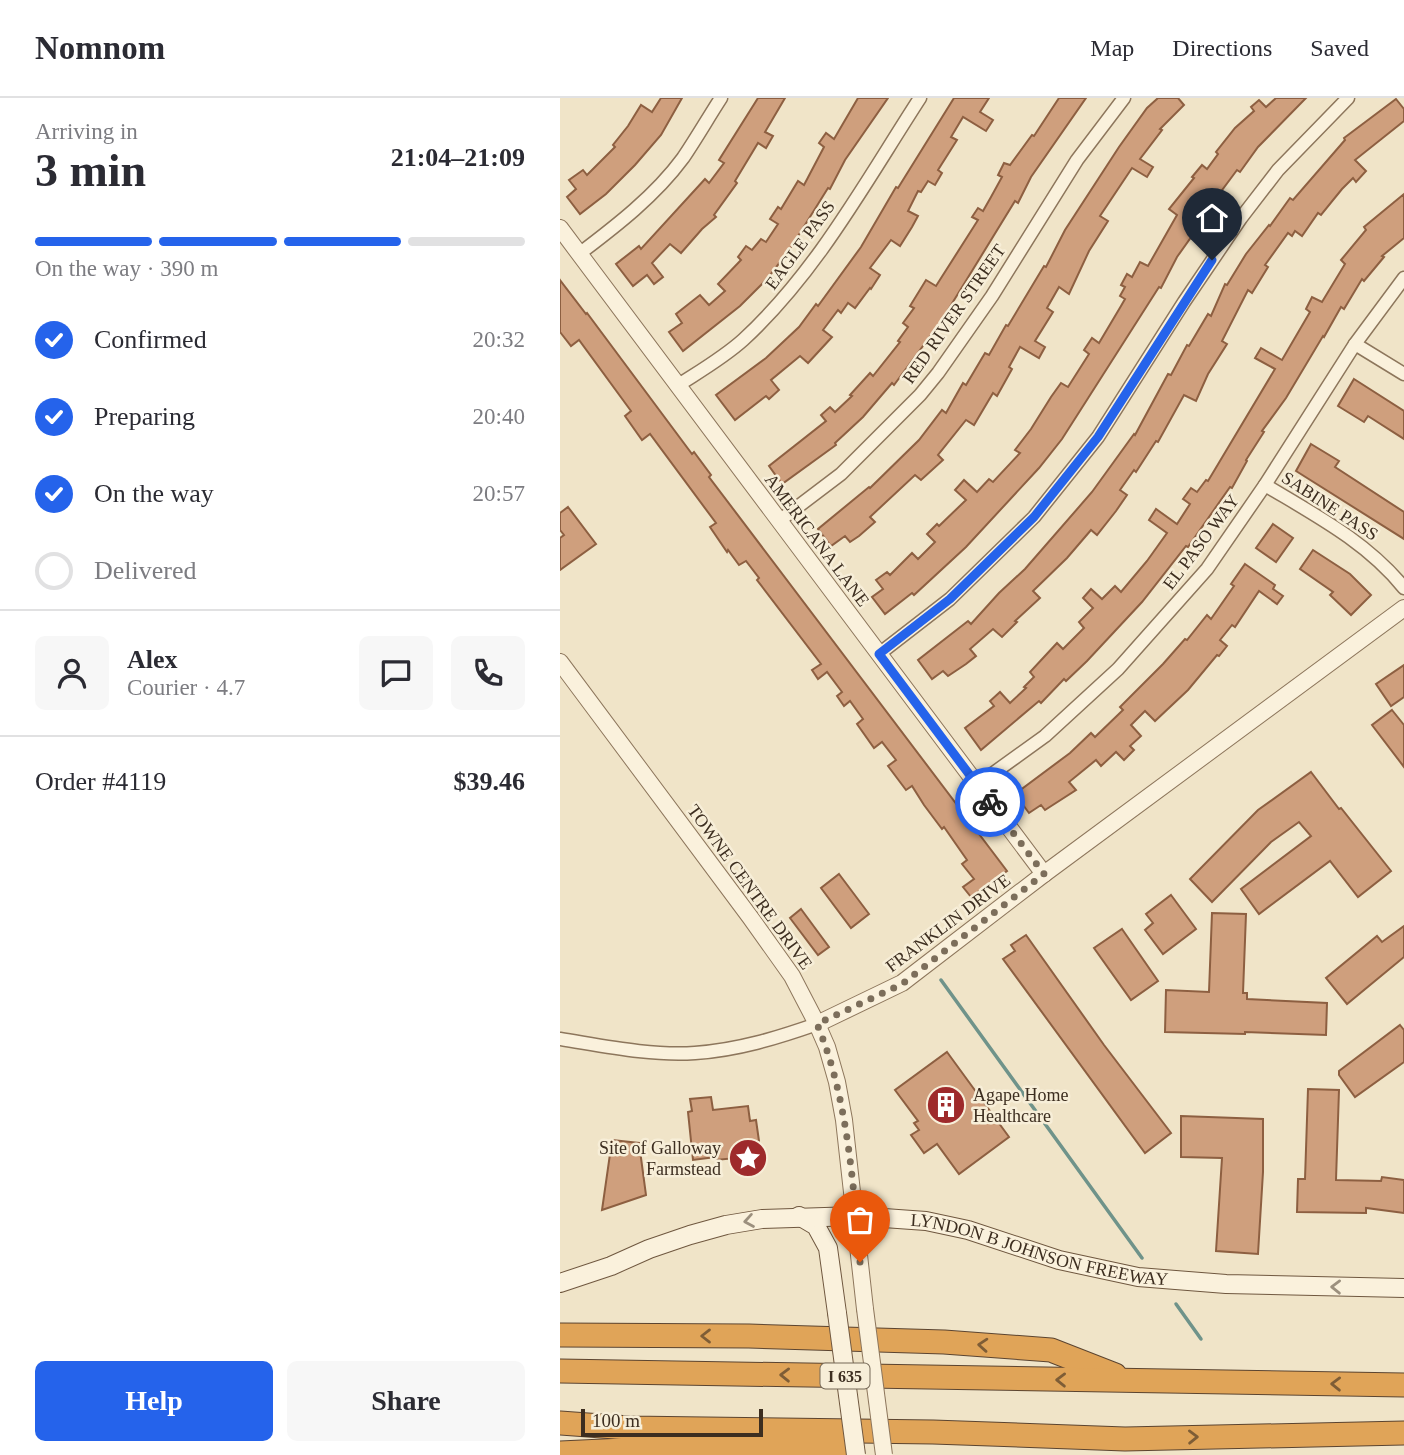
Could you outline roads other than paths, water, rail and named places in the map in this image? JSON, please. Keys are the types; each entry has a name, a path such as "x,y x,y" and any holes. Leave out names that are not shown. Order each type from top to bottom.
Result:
{"highway":[{"path":"560,1335 832,1338 944,1342 1051,1350 1129,1381"},
{"name":"I 635","path":"560,1371 1404,1385"},
{"path":"560,1423 629,1428 933,1432 1125,1439"},
{"path":"560,1452 1404,1433"}],"main road":[{"path":"799,1216 816,1226 828,1248 856,1455"},
{"name":"LYNDON B JOHNSON FREEWAY","path":"560,1283 690,1235 762,1219 856,1216 937,1223 968,1230 1059,1260 1138,1277 1226,1284 1404,1288"}],"street":[{"path":"579,254 612,229 659,186 682,159 721,98"},
{"name":"EAGLE PASS","path":"677,386 742,341 784,299 867,182 920,98"},
{"name":"RED RIVER STREET","path":"779,521 841,474 920,395 938,373 992,296 1077,160 1124,98"},
{"path":"879,654 950,599 1034,517 1098,437 1241,218 1278,170 1348,98"},
{"name":"AMERICANA LANE","path":"560,228 1044,874"},
{"name":"EL PASO WAY","path":"977,785 1045,736 1118,670 1207,569 1265,485 1355,344 1404,278"},
{"path":"1355,344 1404,374"},
{"name":"SABINE PASS","path":"1265,485 1358,542 1387,567 1404,588"},
{"name":"FRANKLIN DRIVE","path":"560,1040 663,1052 694,1053 740,1047 817,1024 902,984 1044,874 1404,608"},
{"name":"TOWNE CENTRE DRIVE","path":"560,662 792,976 827,1047 836,1082 856,1216 884,1455"}],"waterway":[{"path":"941,980 1142,1258"},
{"path":"1176,1304 1201,1339"}],"place":[{"name":"Agape Home Healthcare","path":"946,1105"},
{"name":"Site of Galloway Farmstead","path":"748,1158"}]}
